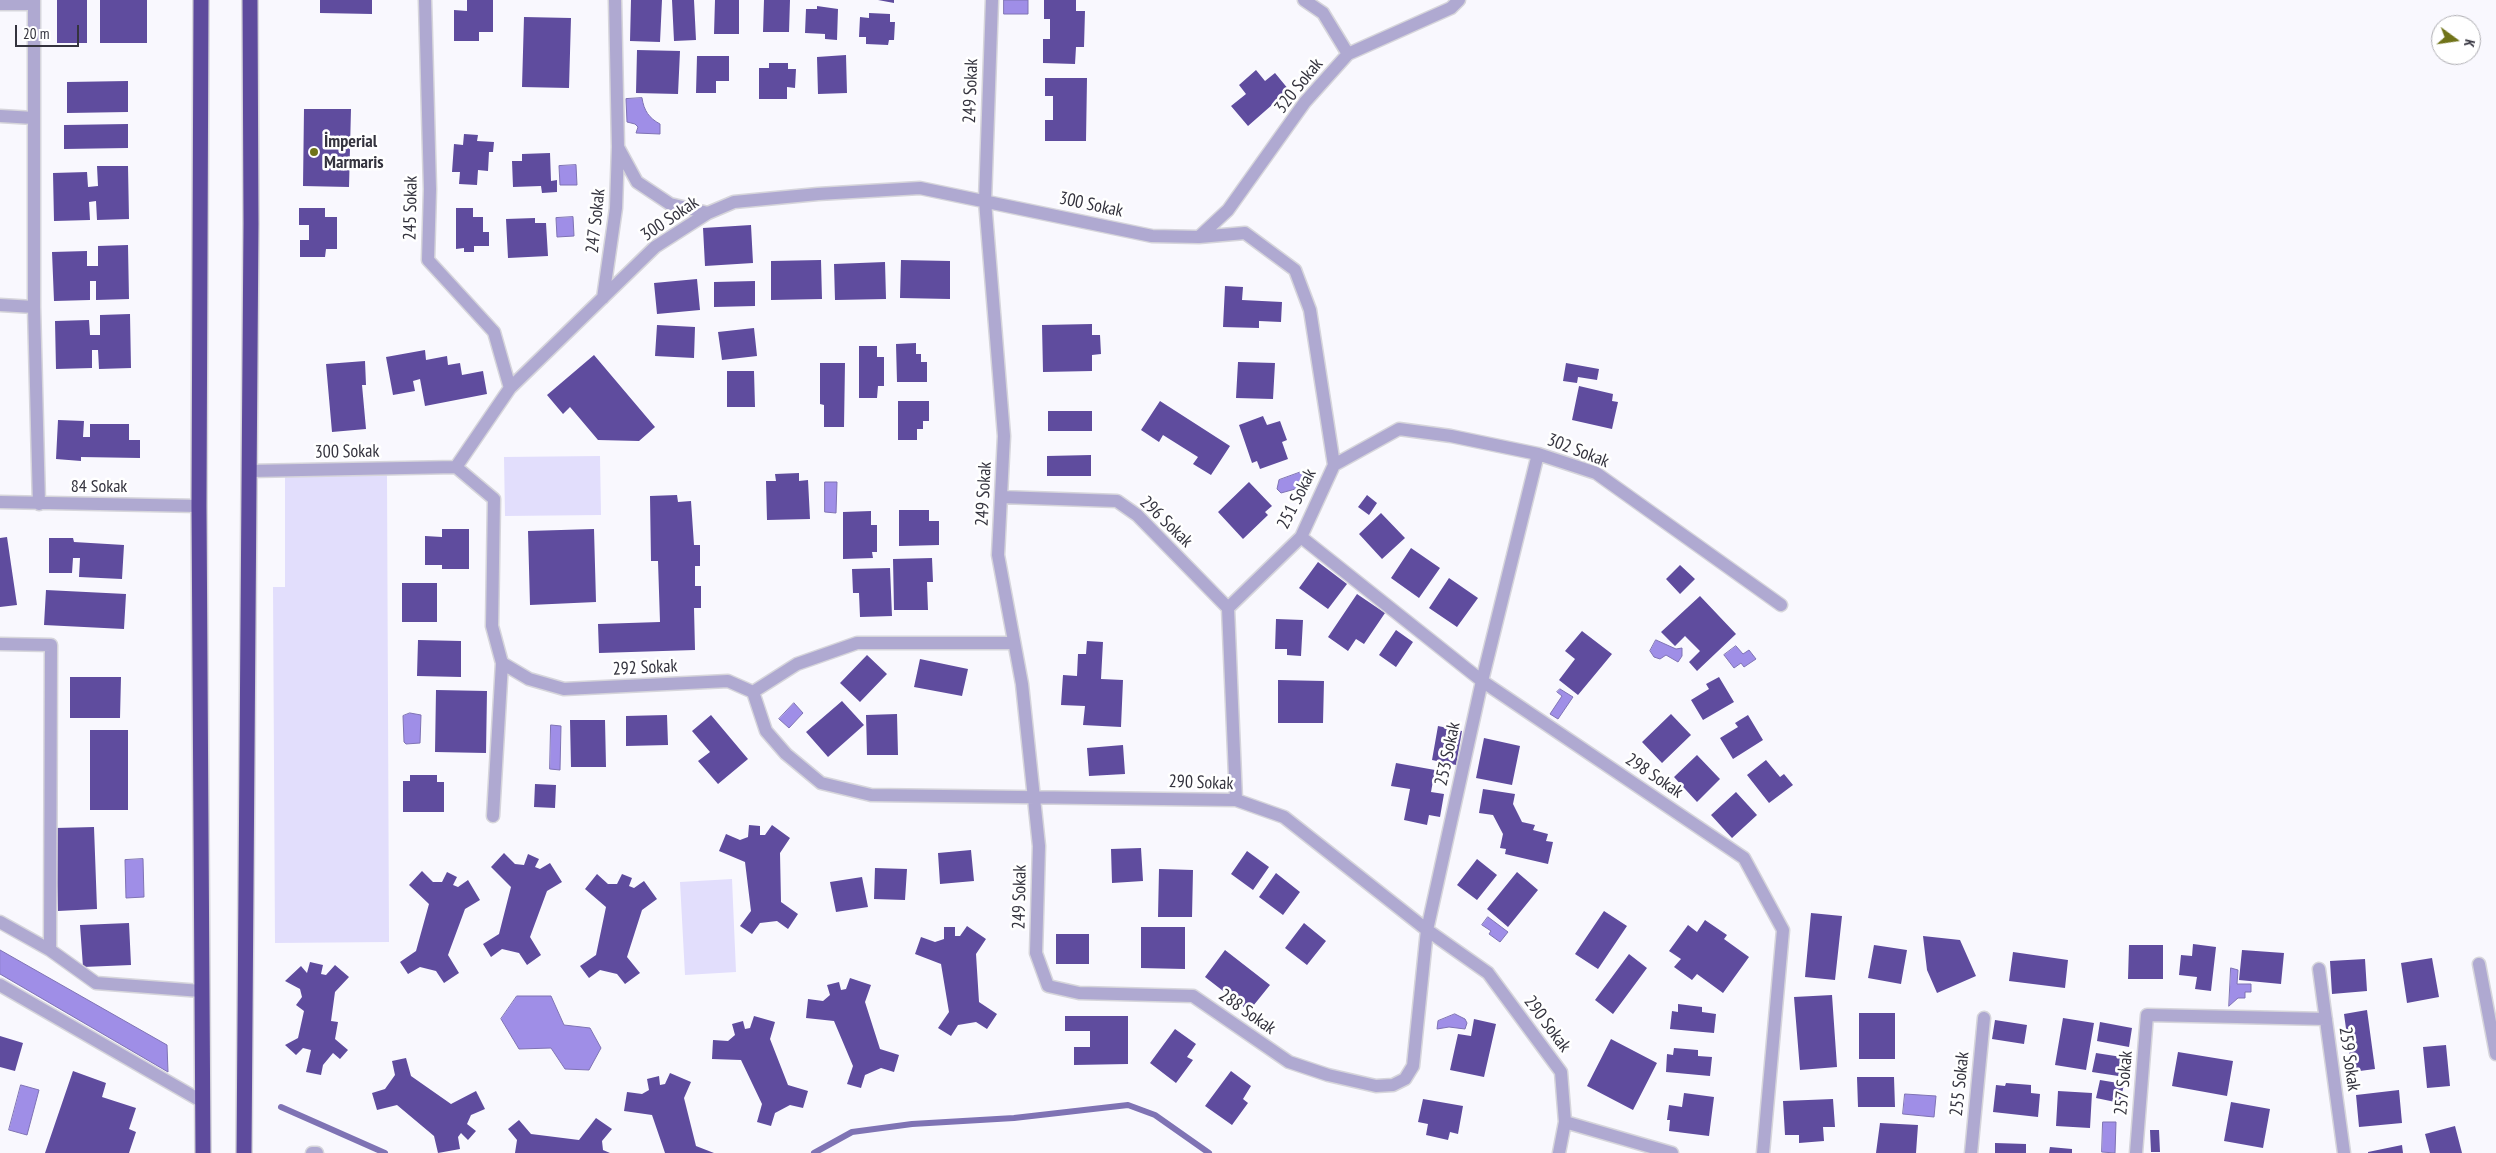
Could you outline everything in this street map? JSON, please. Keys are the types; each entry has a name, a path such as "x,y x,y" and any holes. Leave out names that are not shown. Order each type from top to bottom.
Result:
{"highway":[{"path":"201,0 199,506 203,1153"},
{"path":"244,1153 252,223 250,0"}],"street":[{"name":"245 Sokak","path":"425,0 430,189 428,260 494,332 510,388"},
{"name":"247 Sokak","path":"603,298 616,208 618,147 615,0"},
{"name":"249 Sokak","path":"992,0 985,201 1004,436 998,555 1022,684 1039,846 1036,953 1048,986"},
{"path":"1304,0 1323,13 1348,54"},
{"name":"320 Sokak","path":"1199,237 1228,210 1306,102 1348,54 1451,8 1460,0"},
{"path":"0,4 34,2 34,307 39,504"},
{"path":"0,116 34,118"},
{"name":"247 Sokak","path":"618,147 637,182 670,204 708,213"},
{"name":"300 Sokak","path":"250,471 456,467 510,388 655,247 708,213 734,202 818,194 920,188 1152,236 1199,237"},
{"name":"251 Sokak","path":"1199,237 1245,233 1295,270 1310,310 1334,465 1301,537 1228,608"},
{"path":"0,305 34,307"},
{"name":"302 Sokak","path":"1334,465 1399,429 1451,436 1538,454 1596,473 1781,605"},
{"name":"253 Sokak","path":"1413,1066 1427,930 1482,681 1538,454"},
{"path":"456,467 494,500 492,626 502,663 493,816"},
{"name":"296 Sokak","path":"1001,497 1117,501 1137,515 1228,608"},
{"name":"84 Sokak","path":"0,502 199,506"},
{"name":"298 Sokak","path":"1301,537 1482,681 1744,858 1783,930 1763,1153"},
{"path":"1228,608 1236,800"},
{"path":"753,692 797,664 857,643 1014,643"},
{"path":"0,644 51,645 50,950"},
{"name":"292 Sokak","path":"502,663 529,679 564,689 728,681 753,692"},
{"name":"290 Sokak","path":"753,692 766,731 786,754 821,783 871,795 1236,800 1284,817 1427,930 1488,973 1561,1072 1565,1122 1559,1153"},
{"path":"0,922 50,950 96,983 201,990"},
{"path":"2479,964 2496,1054"},
{"name":"259 Sokak","path":"2319,969 2344,1153"},
{"path":"0,985 203,1102"},
{"name":"288 Sokak","path":"1048,986 1079,993 1193,996 1289,1062 1328,1075 1376,1086 1393,1085 1405,1079 1413,1066"},
{"name":"257 Sokak","path":"2136,1153 2147,1015 2326,1019"},
{"name":"255 Sokak","path":"1971,1153 1984,1018"},
{"path":"1565,1122 1672,1153"}],"shaded area":[{"path":"1004,0 1028,0 1028,14 1004,14"},
{"path":"642,98 648,114 660,124 660,134 636,133 638,127 627,122 626,99"},
{"path":"576,165 577,185 560,185 559,166"},
{"path":"573,217 574,236 557,237 556,218"},
{"path":"600,456 601,515 505,516 504,457"},
{"path":"1301,472 1310,477 1306,486 1281,493 1277,489 1279,480"},
{"path":"285,475 387,475 389,942 275,943 273,587 285,587"},
{"path":"825,482 837,482 836,513 825,512"},
{"path":"1656,640 1676,649 1682,648 1682,656 1678,662 1666,655 1660,659 1654,657 1650,651"},
{"path":"1736,646 1743,654 1749,650 1756,659 1744,667 1741,663 1734,668 1724,655"},
{"path":"1560,689 1573,697 1558,719 1550,714 1562,696 1557,692"},
{"path":"794,703 803,713 789,728 779,719"},
{"path":"410,713 421,715 420,743 406,744 404,742 403,716"},
{"path":"551,725 561,726 560,770 550,769"},
{"path":"143,859 144,897 126,898 125,860"},
{"path":"732,879 736,972 685,975 680,882"},
{"path":"1488,917 1508,932 1500,942 1489,934 1491,931 1482,925"},
{"path":"0,950 167,1045 168,1072 0,974"},
{"path":"2231,968 2238,970 2237,984 2251,984 2251,992 2245,992 2245,998 2238,998 2229,1006"},
{"path":"517,996 551,996 564,1025 590,1028 601,1048 589,1070 565,1069 551,1048 519,1049 501,1019"},
{"path":"1455,1014 1465,1019 1467,1023 1465,1029 1449,1027 1437,1029 1438,1021"},
{"path":"21,1085 39,1090 27,1135 9,1130"},
{"path":"1905,1094 1936,1096 1934,1117 1903,1114"},
{"path":"2103,1122 2116,1122 2115,1153 2102,1152"}],"building":[{"path":"57,0 87,0 87,43 57,43"},
{"path":"100,0 147,0 147,43 100,43"},
{"path":"320,0 372,0 372,14 320,13"},
{"path":"467,0 493,0 493,32 479,32 479,41 454,41 454,10 467,11"},
{"path":"631,0 662,0 660,42 630,41"},
{"path":"672,0 694,0 696,40 674,41"},
{"path":"715,0 739,0 739,34 714,34"},
{"path":"764,0 790,0 789,32 763,32"},
{"path":"878,0 894,0 894,3"},
{"path":"1044,0 1076,0 1076,11 1085,11 1084,47 1076,47 1075,64 1043,63 1043,39 1050,39 1050,19 1044,19"},
{"path":"817,6 838,9 837,40 825,39 825,34 805,33 806,9 817,9"},
{"path":"869,13 890,14 890,22 895,22 894,40 889,40 888,45 866,44 866,37 859,37 860,17 869,18"},
{"path":"524,17 571,18 569,88 522,87"},
{"path":"637,50 680,51 678,94 636,93"},
{"path":"846,55 847,93 818,94 817,57"},
{"path":"697,56 729,56 729,81 716,81 716,93 696,93"},
{"path":"769,63 788,63 788,69 796,69 795,88 787,87 787,99 759,99 759,68 769,68"},
{"path":"1256,70 1265,81 1275,73 1289,90 1248,126 1231,106 1246,94 1239,85"},
{"path":"1045,78 1087,78 1086,141 1045,141 1045,120 1053,120 1053,96 1045,96"},
{"path":"128,81 128,112 67,113 67,82"},
{"path":"304,109 351,109 349,187 303,186"},
{"path":"128,124 128,148 64,149 64,125"},
{"path":"464,134 478,135 477,141 494,142 493,152 489,152 488,171 478,170 477,185 459,184 460,172 452,172 454,144 463,145"},
{"path":"550,153 551,181 557,180 557,192 542,193 541,186 513,187 512,161 522,161 522,154"},
{"path":"97,166 128,166 129,219 97,220 96,201 89,202 90,220 54,221 53,173 87,172 88,187 98,186"},
{"path":"299,208 325,208 325,217 337,217 337,249 326,249 325,257 300,257 300,240 309,240 309,225 299,225"},
{"path":"456,208 473,208 473,217 483,217 483,232 489,232 489,246 474,246 474,252 464,252 464,248 456,249"},
{"path":"535,218 535,223 546,223 548,256 508,258 506,219"},
{"path":"751,225 753,263 705,266 703,228"},
{"path":"128,245 129,299 96,300 96,281 90,281 90,300 54,301 52,252 87,251 87,266 98,266 98,246"},
{"path":"821,260 822,299 771,300 771,261"},
{"path":"901,260 950,261 950,299 900,298"},
{"path":"885,262 886,299 835,300 834,264"},
{"path":"697,279 700,310 657,314 654,283"},
{"path":"755,281 755,306 714,307 714,282"},
{"path":"1225,286 1243,287 1242,300 1282,302 1281,322 1259,321 1259,328 1223,327"},
{"path":"130,314 131,368 99,369 98,350 92,350 92,368 56,369 55,321 89,320 90,335 100,335 100,315"},
{"path":"1092,324 1092,335 1100,335 1101,354 1092,355 1092,371 1043,372 1042,325"},
{"path":"657,325 695,327 694,358 655,356"},
{"path":"754,328 757,356 722,360 718,332"},
{"path":"916,343 916,354 921,354 921,362 927,362 927,382 897,382 896,344"},
{"path":"859,346 877,346 877,357 884,357 884,386 878,386 877,398 859,398"},
{"path":"425,350 426,360 447,356 448,365 460,363 462,375 483,371 487,394 425,406 420,379 413,381 415,391 393,395 386,357"},
{"path":"594,355 655,427 639,441 598,440 570,407 563,414 547,395"},
{"path":"365,361 366,385 362,385 366,429 332,432 326,364"},
{"path":"1238,362 1275,363 1273,399 1236,398"},
{"path":"820,363 845,363 844,427 824,427 824,405 820,404"},
{"path":"1566,363 1599,369 1597,380 1578,377 1577,383 1563,381"},
{"path":"727,371 754,371 755,407 727,407"},
{"path":"1579,386 1613,394 1612,401 1618,402 1612,429 1572,420"},
{"path":"898,401 929,401 929,421 923,421 923,429 917,429 917,440 898,440"},
{"path":"1160,401 1230,446 1211,475 1193,464 1198,457 1163,435 1159,442 1141,430"},
{"path":"1048,411 1092,411 1092,431 1048,431"},
{"path":"1263,416 1267,425 1280,421 1287,440 1282,442 1288,459 1260,469 1257,461 1252,463 1239,425"},
{"path":"58,420 84,421 83,437 90,437 90,424 129,424 129,440 140,440 140,458 81,457 81,461 56,459"},
{"path":"1091,455 1091,476 1047,476 1047,456"},
{"path":"799,473 799,481 808,480 810,519 767,520 766,481 776,481 775,474"},
{"path":"1249,482 1272,506 1265,512 1268,515 1243,539 1218,512"},
{"path":"677,495 678,502 691,501 694,545 700,545 700,566 695,566 695,586 701,586 701,608 694,608 695,650 599,653 598,624 660,622 658,561 651,561 650,496"},
{"path":"1367,495 1377,503 1369,515 1358,507"},
{"path":"899,510 929,510 929,521 939,521 939,545 899,546"},
{"path":"871,511 871,525 877,525 877,552 872,552 873,558 843,559 843,512"},
{"path":"1381,513 1405,538 1382,559 1359,534"},
{"path":"442,529 469,529 469,569 442,569 442,565 425,565 425,536 442,537"},
{"path":"594,529 596,602 530,605 528,531"},
{"path":"7,537 17,605 0,607 0,538"},
{"path":"49,538 73,538 74,542 124,545 122,579 79,577 80,558 73,558 72,573 49,573"},
{"path":"1411,548 1440,568 1419,598 1391,578"},
{"path":"932,558 933,582 927,582 928,610 894,610 893,559"},
{"path":"1318,562 1347,584 1328,609 1299,588"},
{"path":"1680,565 1695,579 1680,594 1666,579"},
{"path":"890,568 892,616 860,617 859,593 853,593 852,569"},
{"path":"1449,578 1478,598 1457,627 1429,608"},
{"path":"402,583 437,583 437,622 402,622"},
{"path":"46,590 126,594 124,629 44,625"},
{"path":"1357,594 1385,613 1364,644 1356,639 1348,651 1328,637"},
{"path":"1700,596 1736,634 1697,671 1689,662 1700,651 1685,636 1675,646 1661,632"},
{"path":"1276,619 1303,620 1301,656 1287,655 1287,649 1275,649"},
{"path":"1396,630 1413,642 1396,667 1379,655"},
{"path":"1582,631 1612,654 1578,695 1559,680 1575,659 1565,651"},
{"path":"418,640 461,641 461,677 417,676"},
{"path":"1087,641 1103,642 1101,679 1123,680 1121,727 1083,725 1085,706 1061,705 1063,675 1077,676 1078,654 1086,654"},
{"path":"867,655 887,674 860,702 840,683"},
{"path":"920,659 968,669 962,696 914,687"},
{"path":"70,677 121,677 120,718 70,718"},
{"path":"1719,677 1734,702 1703,720 1691,700 1709,689 1706,684"},
{"path":"1278,680 1324,681 1323,723 1278,723"},
{"path":"436,690 487,691 486,753 435,752"},
{"path":"842,701 864,725 828,757 806,732"},
{"path":"897,714 898,755 867,755 866,715"},
{"path":"1671,714 1691,735 1662,763 1642,742"},
{"path":"667,715 668,745 626,746 626,716"},
{"path":"711,715 748,759 718,784 698,761 710,752 692,731"},
{"path":"1748,715 1763,740 1733,759 1720,738 1738,727 1735,723"},
{"path":"570,720 605,720 606,767 571,767"},
{"path":"1438,726 1462,731 1456,765 1432,760"},
{"path":"90,730 128,730 128,810 90,810"},
{"path":"1484,738 1520,746 1512,785 1476,778"},
{"path":"1123,745 1125,774 1089,776 1087,748"},
{"path":"1697,755 1720,779 1697,802 1674,777"},
{"path":"1766,760 1780,777 1784,774 1793,785 1769,803 1747,775"},
{"path":"1396,763 1435,770 1431,792 1444,794 1440,817 1429,815 1427,825 1404,820 1410,789 1391,786"},
{"path":"410,775 437,775 437,782 444,782 444,812 403,812 403,781 410,781"},
{"path":"535,784 556,785 555,808 534,807"},
{"path":"1483,789 1515,794 1513,804 1522,822 1535,825 1533,830 1548,834 1546,841 1553,842 1548,864 1505,854 1506,849 1500,848 1503,834 1493,815 1479,813"},
{"path":"1736,792 1757,815 1732,838 1711,815"},
{"path":"749,825 760,826 760,835 765,835 772,825 790,838 780,853 781,902 798,914 788,929 777,921 760,923 752,934 740,926 751,911 745,862 719,851 726,834 740,840 748,837"},
{"path":"94,827 97,909 58,911 55,828"},
{"path":"1141,848 1143,881 1112,883 1111,849"},
{"path":"971,850 974,881 940,884 938,853"},
{"path":"1247,851 1269,867 1253,890 1231,874"},
{"path":"504,853 515,864 524,865 528,854 539,859 535,867 540,869 550,863 562,882 547,891 530,937 541,955 527,965 519,953 502,949 491,957 483,944 499,934 511,887 491,867"},
{"path":"1477,859 1497,875 1477,900 1457,885"},
{"path":"875,868 907,869 905,900 874,899"},
{"path":"1159,869 1193,870 1192,917 1158,917"},
{"path":"422,871 433,882 442,882 447,872 457,877 453,885 458,887 468,880 480,900 465,909 448,955 459,973 444,983 436,971 420,967 408,974 400,962 416,951 429,904 409,885"},
{"path":"1517,872 1538,890 1508,927 1487,909"},
{"path":"1276,873 1300,892 1283,915 1259,897"},
{"path":"597,874 608,884 617,884 622,874 632,878 629,886 634,888 644,881 657,899 642,910 627,957 640,973 625,984 617,974 600,970 589,978 580,966 596,955 606,907 585,889"},
{"path":"862,877 868,907 836,912 830,882"},
{"path":"1604,911 1627,926 1598,969 1575,954"},
{"path":"1811,913 1842,916 1835,980 1805,977"},
{"path":"1705,920 1727,935 1724,939 1749,957 1723,993 1697,974 1692,980 1674,967 1681,959 1669,951 1688,925 1697,932"},
{"path":"129,923 131,965 83,967 80,925"},
{"path":"1304,923 1326,941 1307,965 1285,948"},
{"path":"967,926 986,939 976,954 979,1002 997,1014 987,1029 976,1022 958,1025 951,1036 938,1028 949,1012 941,964 915,954 921,937 935,942 944,939 944,927 955,927 955,936 960,936"},
{"path":"1141,927 1185,927 1185,969 1141,968"},
{"path":"1056,934 1089,934 1089,964 1056,964"},
{"path":"1923,936 1960,940 1976,976 1937,993 1927,970"},
{"path":"2193,944 2216,947 2211,991 2195,989 2197,977 2179,975 2181,955 2192,956"},
{"path":"1874,945 1907,950 1901,984 1868,978"},
{"path":"2129,945 2163,945 2163,979 2128,979"},
{"path":"1225,950 1270,985 1249,1011 1205,977"},
{"path":"2242,950 2284,953 2281,984 2239,980"},
{"path":"2013,952 2068,960 2065,988 2009,981"},
{"path":"1629,954 1647,968 1613,1014 1595,1000"},
{"path":"2432,958 2439,997 2407,1003 2401,963"},
{"path":"2365,959 2367,991 2332,994 2330,961"},
{"path":"310,962 323,965 321,974 326,975 335,965 349,977 335,992 331,1021 338,1022 335,1039 348,1050 340,1059 333,1053 323,1065 321,1075 306,1072 311,1050 303,1048 296,1055 285,1045 298,1038 304,1011 296,1005 302,997 300,989 285,981 301,966 307,973"},
{"path":"850,978 871,985 865,1002 880,1049 899,1055 894,1072 881,1068 865,1075 861,1088 847,1084 853,1066 834,1021 806,1018 808,999 823,1001 830,995 827,985 839,982 841,990 846,989"},
{"path":"1832,995 1837,1067 1800,1070 1794,997"},
{"path":"1678,1004 1702,1007 1702,1012 1716,1014 1714,1033 1670,1029 1672,1011 1678,1012"},
{"path":"2367,1010 2375,1069 2352,1072 2344,1014"},
{"path":"1859,1013 1895,1013 1895,1059 1859,1059"},
{"path":"754,1016 775,1022 770,1039 788,1085 808,1091 803,1108 790,1105 775,1113 771,1126 757,1122 762,1104 741,1060 712,1059 713,1040 728,1041 735,1035 732,1024 743,1021 745,1029 750,1028"},
{"path":"1065,1016 1128,1016 1128,1064 1074,1065 1074,1047 1090,1047 1090,1031 1065,1031"},
{"path":"2063,1018 2094,1023 2086,1070 2055,1065"},
{"path":"1474,1019 1496,1024 1484,1077 1450,1070 1458,1034 1471,1036"},
{"path":"1995,1020 2027,1025 2024,1044 1992,1039"},
{"path":"2100,1022 2132,1028 2129,1047 2097,1041"},
{"path":"1175,1029 1196,1044 1187,1057 1193,1060 1176,1083 1150,1063"},
{"path":"0,1036 23,1043 15,1071 0,1067"},
{"path":"1611,1039 1657,1063 1633,1110 1587,1086"},
{"path":"2446,1045 2450,1086 2427,1088 2423,1047"},
{"path":"1674,1048 1698,1050 1698,1056 1712,1057 1710,1076 1666,1072 1667,1054 1673,1055"},
{"path":"2178,1052 2233,1061 2227,1096 2172,1086"},
{"path":"2096,1053 2128,1058 2125,1077 2092,1072"},
{"path":"406,1058 411,1076 451,1104 476,1091 485,1109 471,1115 467,1124 476,1131 468,1140 461,1133 458,1137 460,1149 438,1153 434,1136 397,1105 377,1110 372,1093 385,1089 395,1075 392,1061"},
{"path":"73,1071 106,1083 102,1097 136,1108 129,1129 136,1132 129,1153 45,1153"},
{"path":"1231,1071 1251,1086 1243,1099 1248,1103 1232,1125 1205,1106"},
{"path":"670,1073 691,1082 684,1098 696,1146 714,1153 665,1153 652,1115 624,1111 627,1092 642,1094 649,1090 647,1079 659,1076 660,1085 665,1084"},
{"path":"1857,1077 1894,1077 1895,1107 1858,1107"},
{"path":"2100,1080 2124,1084 2120,1103 2096,1098"},
{"path":"2006,1083 2031,1085 2031,1093 2040,1094 2038,1117 1993,1112 1996,1085 2005,1086"},
{"path":"2399,1090 2402,1123 2359,1127 2356,1095"},
{"path":"2058,1091 2092,1093 2090,1128 2056,1126"},
{"path":"1684,1093 1714,1097 1709,1136 1669,1131 1670,1120 1667,1120 1669,1105 1682,1107"},
{"path":"1423,1099 1463,1106 1458,1134 1450,1132 1448,1140 1426,1135 1428,1124 1418,1122"},
{"path":"1833,1099 1835,1127 1823,1127 1824,1141 1799,1143 1799,1135 1785,1135 1783,1101"},
{"path":"2231,1102 2270,1109 2263,1148 2224,1141"},
{"path":"596,1118 612,1129 602,1141 603,1150 610,1153 515,1153 517,1140 508,1129 519,1120 531,1134 579,1140"},
{"path":"1880,1123 1918,1125 1916,1153 1876,1153"},
{"path":"2455,1126 2462,1153 2430,1153 2425,1134"},
{"path":"2150,1130 2159,1130 2160,1152 2151,1152"},
{"path":"1995,1143 2026,1144 2026,1153 1995,1153"},
{"path":"2402,1145 2403,1153 2368,1153 2368,1152"},
{"path":"2050,1147 2072,1149 2072,1153 2049,1153"}],"waterway":[{"path":"814,1153 852,1132 912,1124 1014,1118 1128,1105 1155,1115 1209,1153"},
{"path":"281,1107 385,1153"}],"place":[{"name":"İmperial Marmaris","path":"314,152"}]}
